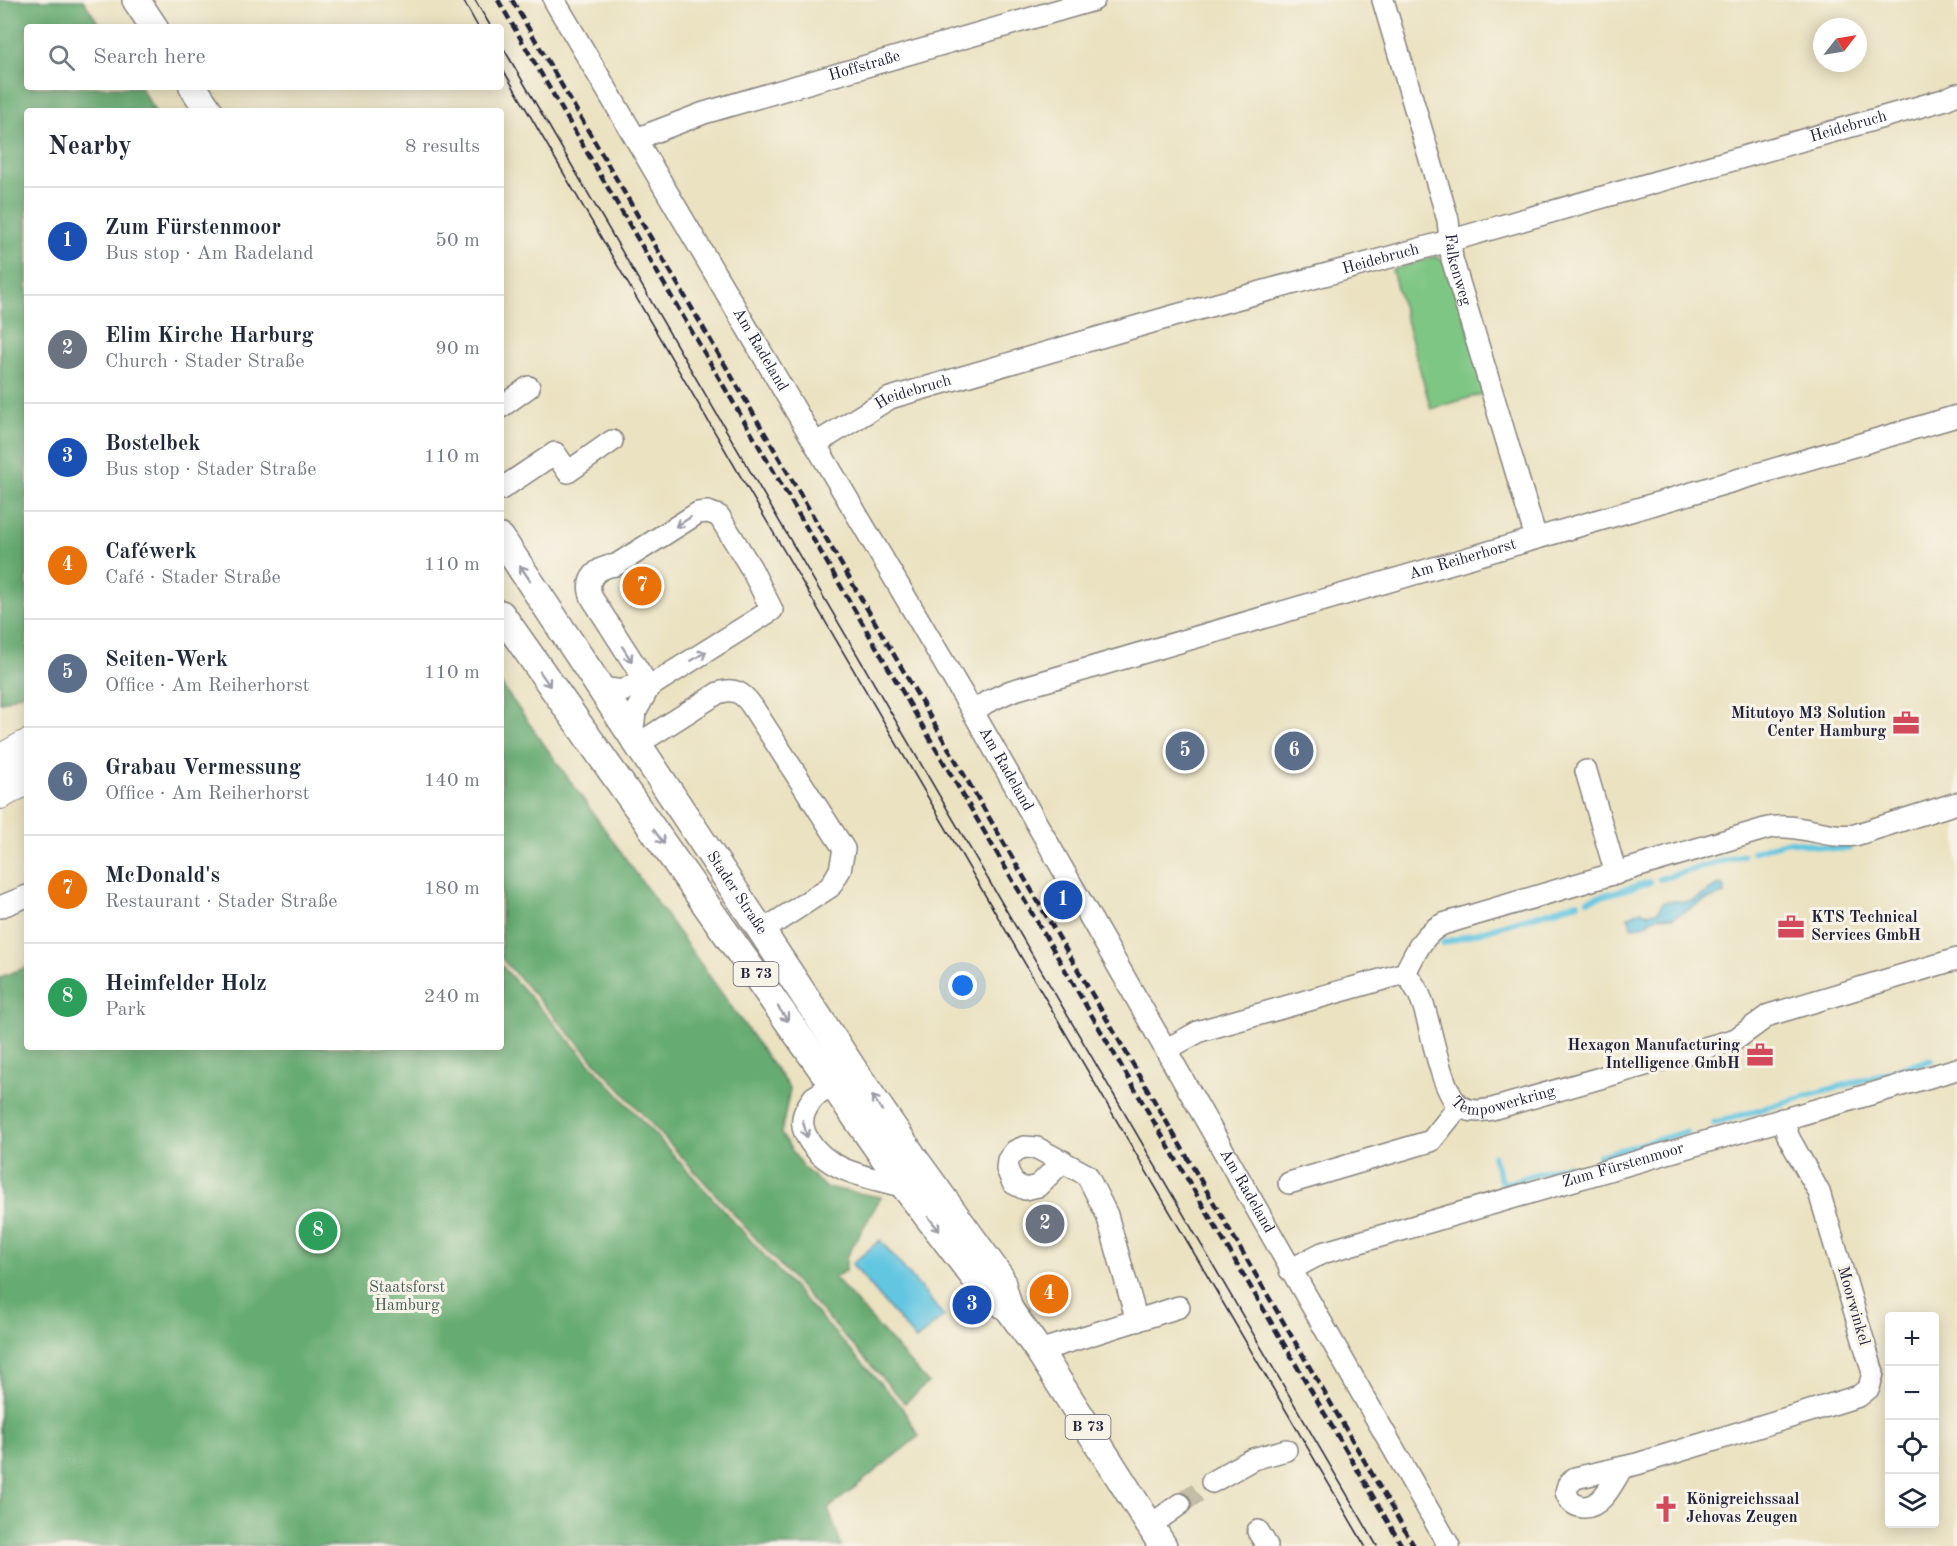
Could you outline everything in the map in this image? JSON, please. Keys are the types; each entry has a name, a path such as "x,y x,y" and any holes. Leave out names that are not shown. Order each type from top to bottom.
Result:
{"highway":[{"path":"0,761 24,748"},
{"path":"0,792 24,780"}],"main road":[{"path":"136,0 152,24"},
{"path":"195,90 207,108"},
{"name":"Stader Straße","path":"504,542 855,1072 1000,1277 1009,1309"},
{"name":"Stader Straße","path":"504,618 703,897 905,1187 985,1291 1009,1309 1039,1351 1157,1535"}],"street":[{"name":"Am Radeland","path":"554,0 973,712 1449,1546"},
{"name":"Hoffstraße","path":"636,139 704,113 1094,0"},
{"name":"Falkenweg","path":"1383,0 1448,220 1452,259 1536,538"},
{"name":"Heidebruch","path":"815,444 890,398 1173,316 1449,241 1943,100 1957,94"},
{"path":"504,404 530,387"},
{"name":"Am Reiherhorst","path":"973,712 987,702 1011,691 1957,416"},
{"path":"504,487 555,453 567,472 612,441"},
{"path":"504,472 535,452"},
{"path":"602,688 622,691 646,683 772,610 751,568 718,516 713,513 698,513 616,565 603,567 591,580 592,598 646,683"},
{"path":"646,683 635,713 635,740 725,690 744,695 844,849 840,870 830,887 762,931"},
{"path":"1586,771 1616,874"},
{"path":"1167,1049 1200,1031 1405,973 1423,940 1437,927 1777,826 1844,836 1855,835 1957,803"},
{"path":"0,907 24,897"},
{"name":"Tempowerkring","path":"1405,973 1422,1002 1443,1076 1452,1097 1459,1106 1475,1112 1736,1039 1769,1015 1957,959"},
{"name":"Zum Fürstenmoor","path":"1290,1270 1322,1253 1957,1069"},
{"path":"855,1072 813,1097 803,1112 804,1133 819,1156 844,1170 905,1187"},
{"path":"1288,1183 1431,1141 1459,1106"},
{"name":"Moorwinkel","path":"1622,1468 1859,1396 1869,1388 1873,1373 1819,1192 1788,1138 1782,1119"},
{"path":"1063,1161 1087,1175 1107,1215 1137,1321"},
{"path":"1039,1351 1179,1307"},
{"path":"1212,1482 1253,1460 1286,1450"},
{"path":"1157,1535 1180,1504"}],"green space":[{"path":"0,0 83,0 99,24 24,24 24,90 142,90 153,108 24,108 24,692 0,703"},
{"path":"1436,256 1450,264 1486,393 1431,409 1392,270"},
{"path":"504,688 790,1089 781,1134 803,1167 825,1187 881,1197 846,1258 846,1271 834,1277 928,1383 905,1403 504,961"},
{"name":"Staatsforst Hamburg","path":"24,968 24,1050 504,1050 504,968 901,1406 919,1436 828,1509 842,1546 0,1546 0,977"}],"water":[{"path":"1721,885 1725,888 1724,894 1703,901 1673,918 1660,916 1650,920 1646,925 1632,927 1628,917 1641,910 1648,914 1659,911 1662,903 1691,901"},
{"path":"880,1240 944,1316 916,1340 852,1264"}],"waterway":[{"path":"1932,822 1957,815"},
{"path":"1753,852 1788,841 1835,849 1849,848"},
{"path":"1660,879 1743,855"},
{"path":"1588,900 1650,882"},
{"path":"1443,943 1578,903"},
{"path":"1714,1123 1931,1060"},
{"path":"1599,1156 1686,1132"},
{"path":"1493,1156 1501,1181 1507,1183 1567,1165"}],"tunnel":[{"path":"1180,1504 1212,1482"}],"tram line":[{"path":"463,0 476,24"},
{"path":"475,0 489,24"},
{"path":"504,49 1377,1546"},
{"path":"504,71 1365,1546"}],"railway":[{"path":"498,0 1402,1546"},
{"path":"512,0 1414,1546"}],"place":[{"name":"McDonald's","path":"642,586"},
{"name":"Mitutoyo M3 Solution Center Hamburg","path":"1906,723"},
{"name":"Seiten-Werk","path":"1185,751"},
{"name":"Grabau Vermessung","path":"1294,751"},
{"name":"Zum Fürstenmoor","path":"1063,900"},
{"name":"KTS Technical Services GmbH","path":"1791,927"},
{"name":"Hexagon Manufacturing Intelligence GmbH","path":"1760,1055"},
{"name":"Elim Kirche Harburg","path":"1045,1224"},
{"name":"Heimfelder Holz","path":"318,1231"},
{"name":"Caféwerk","path":"1049,1294"},
{"name":"Bostelbek","path":"972,1305"},
{"name":"Königreichssaal Jehovas Zeugen","path":"1666,1509"}]}
